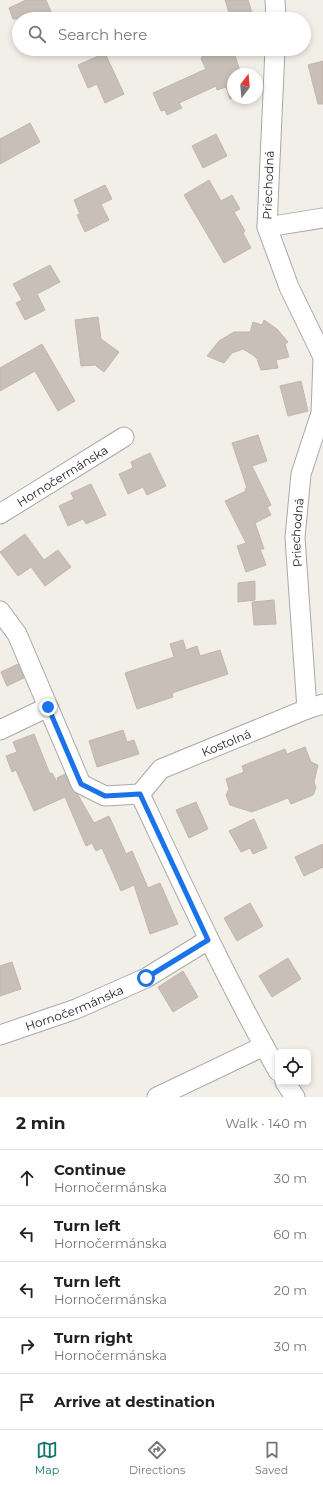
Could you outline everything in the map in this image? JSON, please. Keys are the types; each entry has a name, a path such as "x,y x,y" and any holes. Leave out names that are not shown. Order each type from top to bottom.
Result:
{"street":[{"path":"275,0 276,12"},
{"name":"Priechodná","path":"276,56 267,227 289,287 323,358 321,413 301,474 295,538 315,707"},
{"path":"267,227 323,218"},
{"name":"Hornočermánska","path":"0,514 124,437"},
{"path":"0,611 16,634 81,784 105,796 140,794 208,940 275,1066"},
{"path":"0,730 48,707"},
{"name":"Kostolná","path":"140,794 161,769 315,707"},
{"name":"Hornočermánska","path":"0,1035 76,1009 146,978 208,940"},
{"path":"157,1097 264,1046"},
{"path":"287,1085 295,1097"}],"building":[{"path":"26,0 46,0 51,12 12,12 12,16 9,8"},
{"path":"225,0 248,0 252,12 229,12"},
{"path":"98,56 106,56 124,94 105,103 97,84 88,88 78,65"},
{"path":"202,56 235,56 239,68 227,68 227,90 226,87 217,90 216,86 179,103 182,108 167,115 165,110 161,111 153,93 206,69 201,59"},
{"path":"323,61 323,104 318,104 308,65"},
{"path":"30,123 40,142 0,164 0,139"},
{"path":"216,134 227,156 203,168 192,146"},
{"path":"209,180 221,201 232,195 240,209 234,212 245,231 243,233 251,248 224,263 184,195"},
{"path":"105,185 112,199 101,204 109,220 85,232 77,215 80,214 74,200"},
{"path":"50,265 60,282 37,294 45,310 25,320 16,303 22,300 13,284"},
{"path":"98,317 101,339 119,352 104,372 95,365 81,366 75,320"},
{"path":"264,320 277,329 288,342 285,344 289,357 276,360 278,368 261,370 257,359 243,349 232,353 224,363 207,356 219,341 234,332 250,332 253,322 262,325"},
{"path":"42,344 75,401 58,411 35,371 0,391 0,368"},
{"path":"301,381 308,411 288,416 280,386"},
{"path":"258,435 267,461 252,466 271,505 267,507 271,515 255,523 264,549 260,549 266,565 246,572 237,546 246,543 225,501 246,491 245,489 247,488 232,443"},
{"path":"150,453 166,486 147,495 143,487 128,494 119,474 133,468 131,462"},
{"path":"91,484 106,515 86,524 83,519 68,526 59,506 74,499 71,493"},
{"path":"25,534 44,560 58,550 71,567 45,586 31,567 18,576 0,552"},
{"path":"255,581 255,600 238,602 238,583"},
{"path":"274,600 276,624 254,625 252,602"},
{"path":"183,640 186,650 197,646 200,656 220,650 228,674 172,693 173,697 137,709 125,673 174,657 170,644"},
{"path":"18,664 24,678 7,686 1,672"},
{"path":"123,730 127,742 134,740 139,754 97,767 89,741"},
{"path":"34,734 50,774 52,773 57,782 57,778 65,774 71,788 78,795 94,823 109,816 126,854 132,851 148,888 160,883 178,924 150,934 134,885 121,891 102,848 96,851 92,843 86,846 65,797 34,811 16,770 12,772 6,756 17,752 13,742"},
{"path":"305,747 311,762 318,765 314,782 316,788 313,795 291,804 288,798 252,812 230,805 226,795 229,789 226,779 244,772 242,766 285,749 287,754"},
{"path":"196,802 208,829 189,838 176,810"},
{"path":"254,819 267,848 253,854 250,848 241,852 229,831"},
{"path":"323,844 323,867 304,876 295,857"},
{"path":"250,903 263,926 237,941 224,918"},
{"path":"288,958 301,979 272,997 259,976"},
{"path":"12,962 21,989 0,996 0,966"},
{"path":"183,971 198,997 173,1012 158,987"}],"route":[{"path":"48,707 81,784 105,796 140,794 208,940 146,978"}]}
